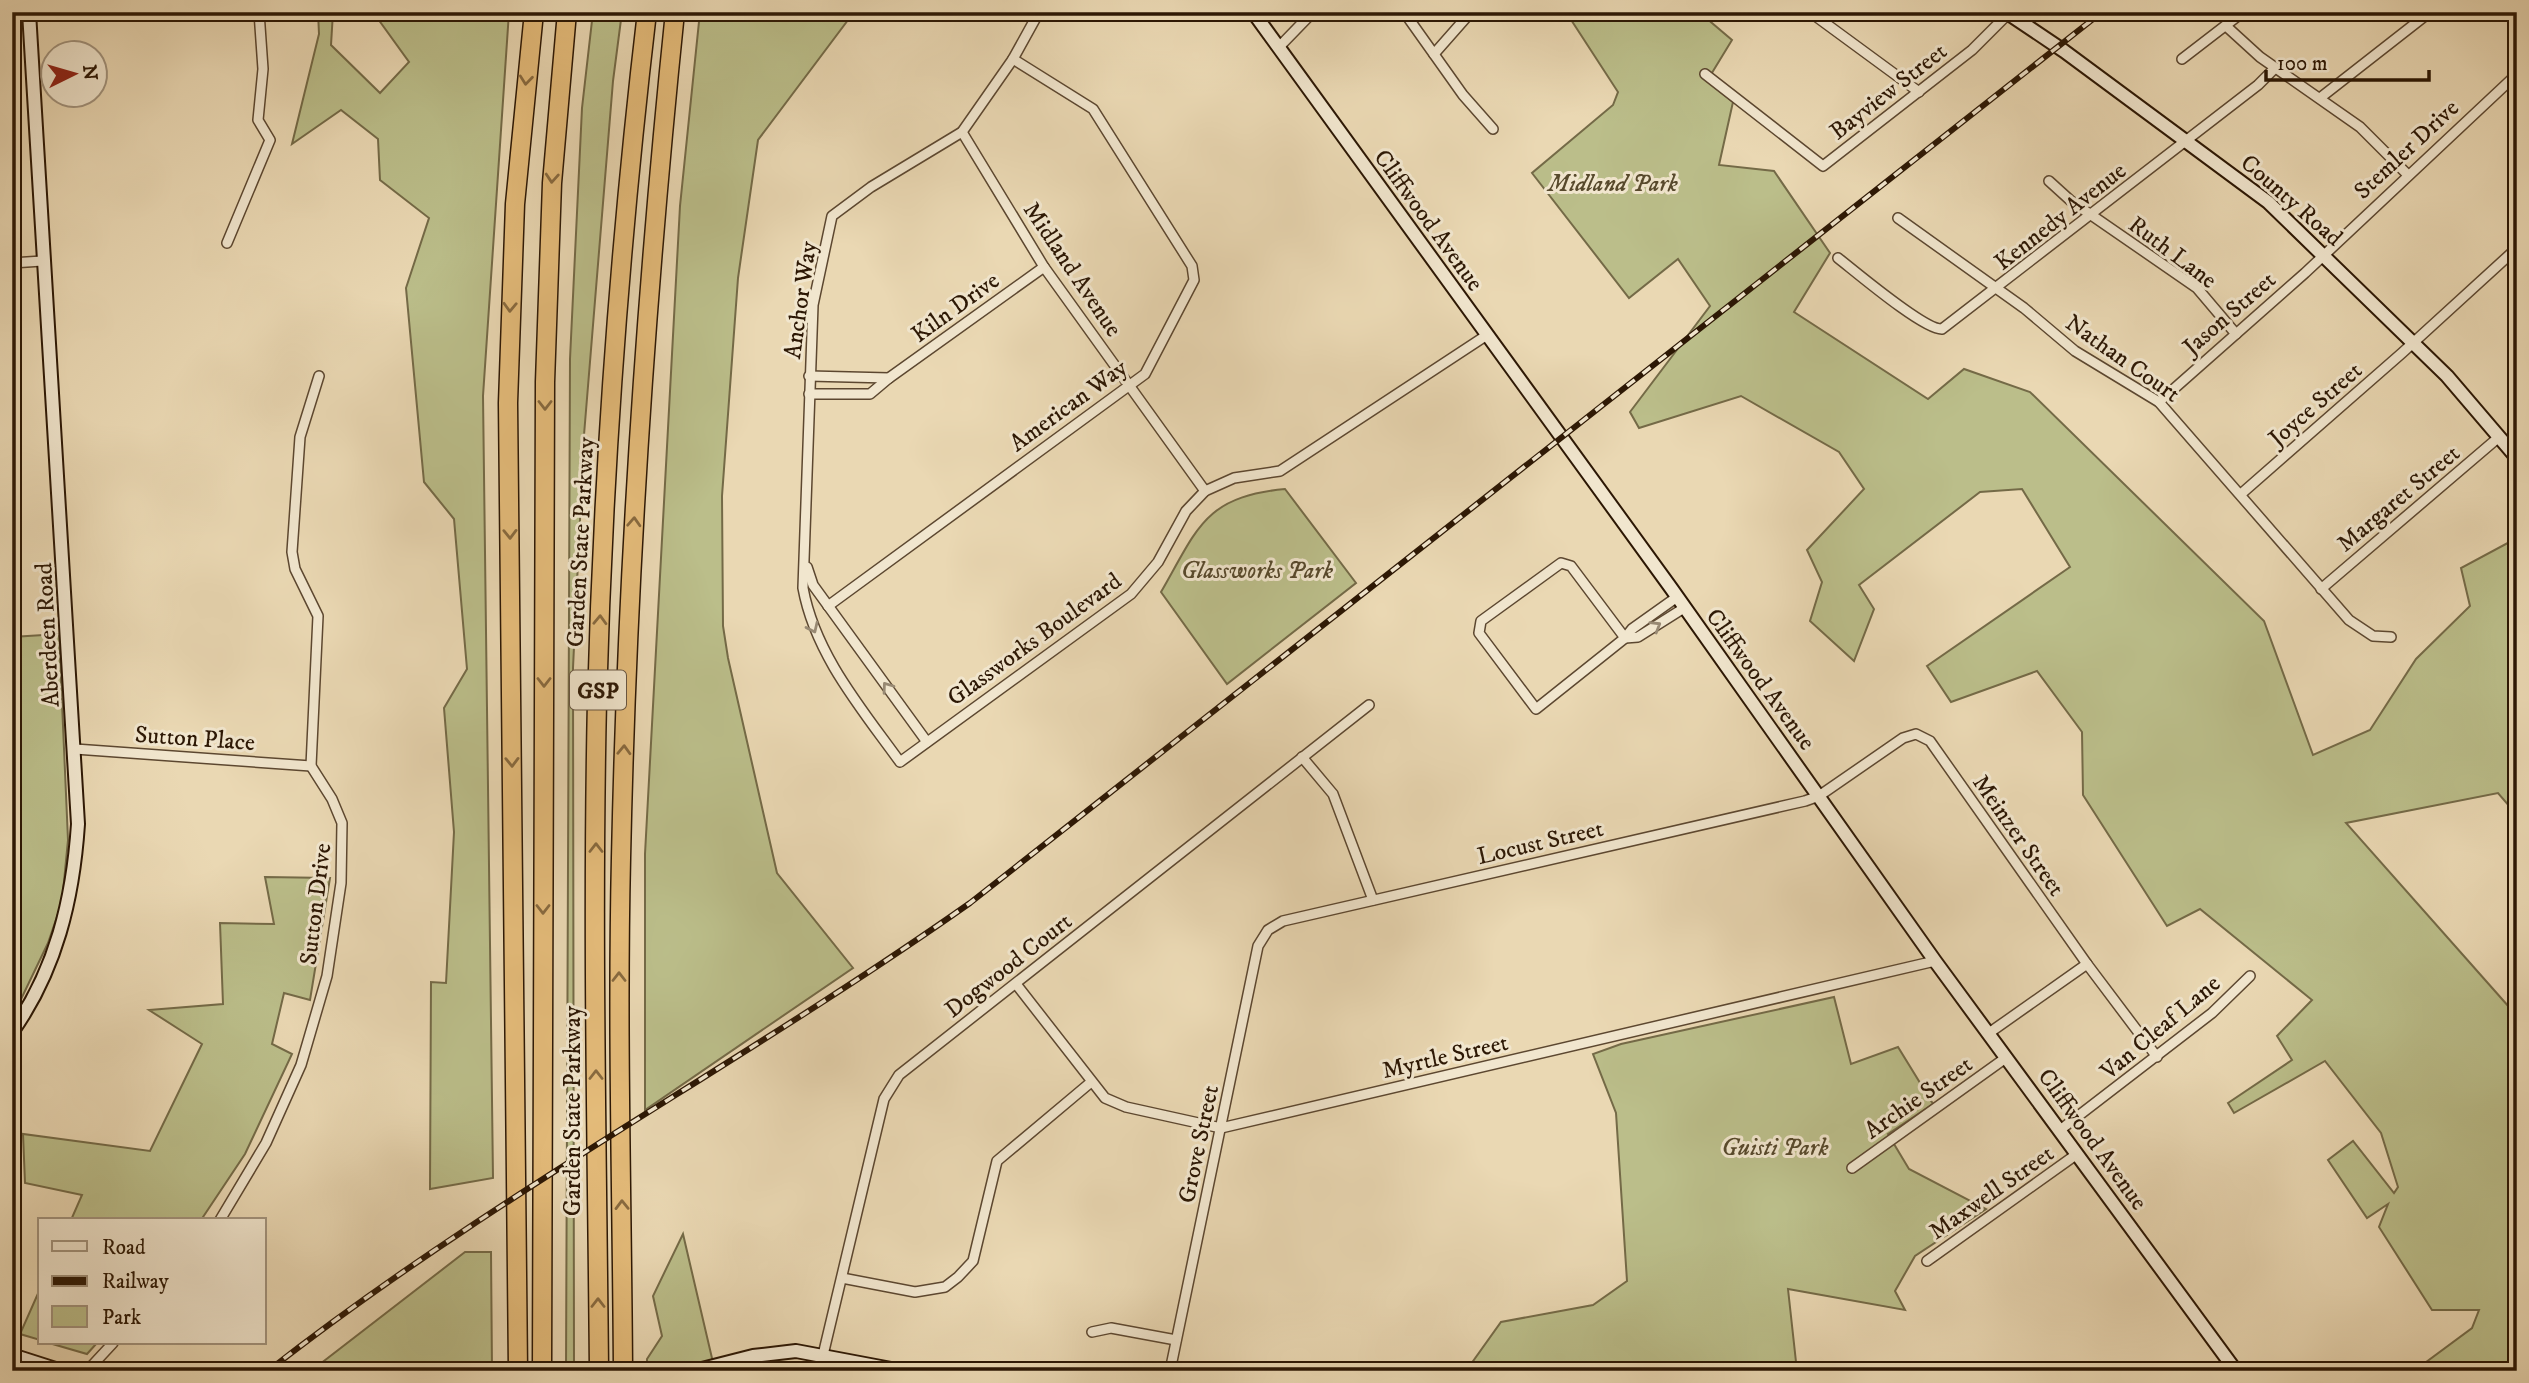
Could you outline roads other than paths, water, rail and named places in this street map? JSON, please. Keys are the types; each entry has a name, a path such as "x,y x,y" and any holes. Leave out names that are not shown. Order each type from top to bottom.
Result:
{"highway":[{"path":"518,1371 508,403 515,204 534,12"},
{"name":"Garden State Parkway","path":"542,1371 545,382 552,183 567,12"},
{"name":"Garden State Parkway","path":"599,1371 595,945 600,610 617,325 647,12"},
{"name":"Garden State Parkway","path":"623,1371 619,982 624,740 642,380 675,12"}],"street":[{"name":"Aberdeen Road","path":"12,1032 41,983 69,904 78,824 29,12"},
{"path":"227,243 270,139 258,120 262,69 259,12"},
{"name":"Anchor Way","path":"900,762 829,660 814,631 803,588 813,305 832,216 871,187 962,132 1013,59 1038,12"},
{"name":"Cliffwood Avenue","path":"1253,12 1680,602 1935,961 2236,1371"},
{"path":"1279,47 1313,12"},
{"path":"1404,12 1463,95 1493,129"},
{"path":"1434,54 1471,12"},
{"path":"1810,12 1919,92"},
{"path":"2182,59 2243,12"},
{"path":"2320,98 2430,12"},
{"name":"Bayview Street","path":"1705,74 1820,166 1867,134 1972,50 2007,13"},
{"name":"County Road","path":"2007,13 2064,51 2268,202 2413,343 2517,458"},
{"path":"2225,26 2275,68 2360,127 2407,174"},
{"name":"American Way","path":"828,606 1145,374 1194,280 1192,266 1093,109 1013,59"},
{"name":"Kennedy Avenue","path":"1838,258 1938,330 1951,325 2258,85 2275,68"},
{"name":"Stemler Drive","path":"2323,254 2517,74"},
{"name":"Midland Avenue","path":"962,132 1044,267 1205,491"},
{"name":"Ruth Lane","path":"2049,181 2092,215 2197,288 2235,334"},
{"name":"Nathan Court","path":"1898,218 2024,308 2075,351 2159,402 2321,589 2362,631 2373,636 2391,637"},
{"path":"2413,343 2517,247"},
{"name":"Jason Street","path":"2159,402 2323,254"},
{"path":"12,263 42,261"},
{"name":"Kiln Drive","path":"809,394 870,394 1044,267"},
{"name":"Glassworks Boulevard","path":"900,762 1130,594 1157,562 1186,511 1205,491 1234,478 1280,471 1487,335"},
{"name":"Joyce Street","path":"2241,494 2413,343"},
{"path":"312,765 318,616 295,569 292,552 300,437 319,376"},
{"path":"809,376 889,379"},
{"name":"Margaret Street","path":"2321,589 2500,437"},
{"name":"Anchor Way","path":"805,562 813,585 927,742"},
{"path":"1625,638 1572,566 1561,563 1481,621 1479,633 1536,709 1625,638 1680,602"},
{"name":"Dogwood Court","path":"823,1355 884,1099 899,1075 1369,705"},
{"name":"Meinzer Street","path":"1819,796 1903,738 1916,734 1925,737 2157,1057"},
{"name":"Sutton Place","path":"75,749 312,765"},
{"path":"1302,757 1333,794 1373,900"},
{"name":"Sutton Drive","path":"221,1218 248,1176 286,1103 317,1016 329,966 341,883 343,837 339,814 312,765"},
{"name":"Locust Street","path":"1271,928 1283,921 1819,796"},
{"name":"Grove Street","path":"1170,1371 1258,946 1271,928"},
{"name":"Myrtle Street","path":"1016,984 1090,1083 1105,1098 1115,1103 1221,1128 1935,961"},
{"path":"1989,1033 2087,964"},
{"name":"Van Cleaf Lane","path":"2060,1130 2212,1013 2250,976"},
{"name":"Archie Street","path":"1852,1168 2007,1058"},
{"path":"842,1278 915,1292 945,1287 958,1277 972,1261 997,1161 1090,1083"},
{"name":"Maxwell Street","path":"1927,1261 2077,1154"},
{"path":"1092,1332 1111,1328 1176,1340"},
{"path":"87,1371 112,1344"},
{"path":"694,1371 776,1352 823,1355 902,1371"},
{"path":"12,1355 62,1371"}],"railway":[{"path":"268,1371 439,1247 794,1020 970,903 2102,12"}],"park label":[{"name":"Midland Park","path":"1613,183"},
{"name":"Glassworks Park","path":"1257,570"},
{"name":"Guisti Park","path":"1775,1147"}]}
